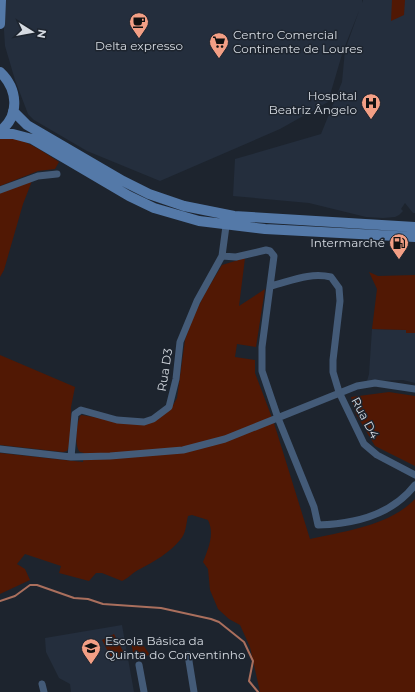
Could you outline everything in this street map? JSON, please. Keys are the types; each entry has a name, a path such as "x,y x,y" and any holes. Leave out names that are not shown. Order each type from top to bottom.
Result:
{"main road":[{"path":"0,24 1,0"},
{"path":"0,70 10,83 15,100 10,120 0,130"},
{"path":"13,111 27,125 123,181 149,194 184,206 234,216 415,227"},
{"path":"0,134 12,134 32,139 129,196 154,208 199,221 226,226 415,237"}],"street":[{"path":"0,190 38,176 56,174"},
{"name":"Rua D3","path":"71,457 75,414 80,410 117,420 144,422 153,419 168,407 176,378 180,342 197,301 222,256 226,226"},
{"path":"222,256 236,257 270,251 274,259 262,347 262,371 278,418 314,507 318,525 352,522 372,516 397,502 415,485"},
{"name":"Rua D4","path":"271,286 300,278 320,275 331,277 339,288 340,301 334,341 333,366 339,392 364,444 377,455 415,475"},
{"path":"0,449 71,457 110,456 183,450 225,439 357,386 376,384 415,389"},
{"path":"188,656 194,692"},
{"path":"139,665 144,692"},
{"path":"42,684 44,692"}],"shaded area":[{"path":"2,0 362,0 362,3 363,0 415,0 415,213 413,213 405,203 401,209 403,211 399,215 395,217 383,218 366,217 309,203 233,196 235,159 321,134 342,82 345,50 359,11 343,51 328,102 280,129 160,181 87,151 34,120 28,114 15,80 5,46"},
{"path":"392,0 405,0 404,15 391,21"},
{"path":"13,138 31,145 59,162 55,169 38,171 0,186 0,139"},
{"path":"32,181 23,204 4,270 0,277 0,193"},
{"path":"245,258 239,306 265,289 256,347 237,344 235,357 255,360 255,373 274,423 310,539 352,530 380,521 393,516 415,499 415,692 260,692 250,647 240,625 229,619 218,609 210,590 208,569 203,562 209,547 211,536 210,525 208,520 192,515 188,516 184,535 176,545 162,556 122,581 102,573 96,573 89,581 59,573 61,566 25,554 17,564 25,569 30,580 0,594 0,453 83,462 84,453 80,452 78,449 76,440 79,418 81,415 137,424 172,407 177,398 185,340 191,322 204,295 222,265"},
{"path":"369,272 378,276 415,275 415,333 406,333 406,330 372,329 377,289"},
{"path":"372,329 407,330 407,333 415,333 415,383 403,380 367,381 369,374"},
{"path":"0,355 75,387 71,407 70,444 67,451 63,452 0,445"},
{"path":"389,392 415,396 415,466 375,446 356,414 351,397"},
{"name":"Escola Básica da Quinta do Conventinho","path":"122,625 134,692 71,692 70,684 59,678 46,652 45,638"},
{"path":"114,634 125,655 113,661 102,640"},
{"path":"131,642 143,645 150,655 134,658"}],"waterway":[{"path":"0,601 15,596 30,585 37,585 74,598 88,599 103,604 161,608 211,619 219,622 244,642 253,661 249,681 258,692"}],"place":[{"name":"Delta expresso","path":"139,39"},
{"name":"Centro Comercial Continente de Loures","path":"219,59"},
{"name":"Hospital Beatriz Ângelo","path":"371,120"},
{"name":"Intermarché","path":"399,260"},
{"name":"Escola Básica da Quinta do Conventinho","path":"91,665"}]}
